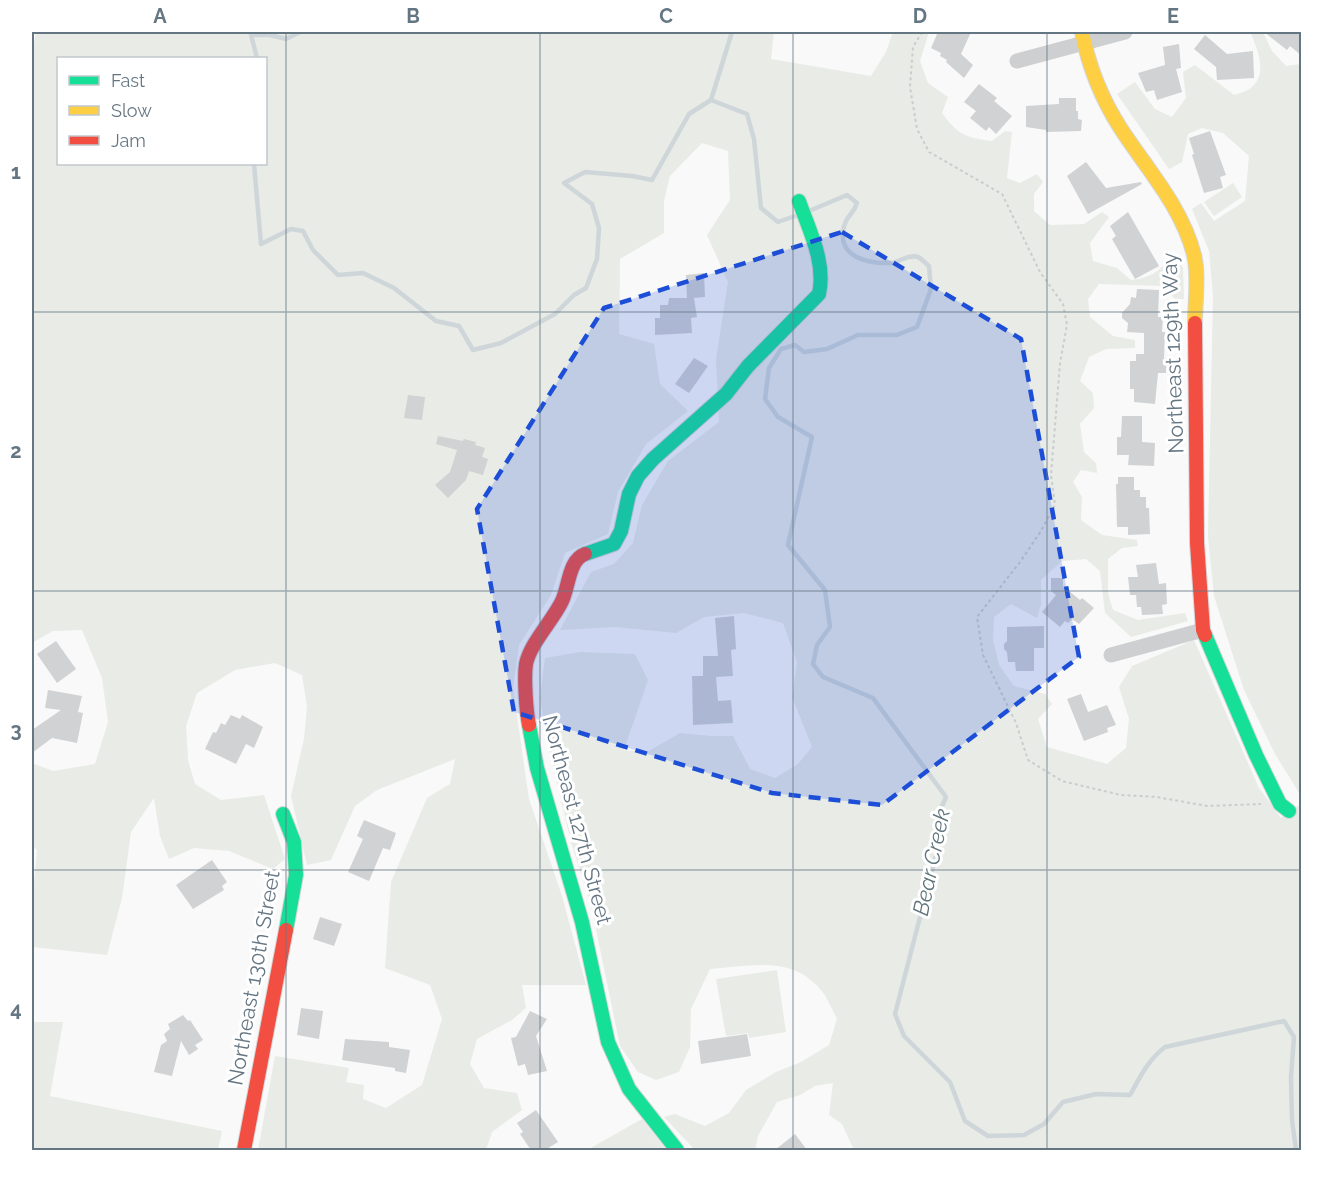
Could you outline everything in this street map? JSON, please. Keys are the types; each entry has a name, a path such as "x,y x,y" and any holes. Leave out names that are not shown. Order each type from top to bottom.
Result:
{"street":[{"path":"1017,61 1083,38 1125,32"},
{"name":"Northeast 129th Way","path":"1083,38 1096,83 1120,129 1180,216 1196,258 1197,543 1203,630 1256,755 1285,807"},
{"name":"Northeast 127th Street","path":"677,1150 629,1089 608,1042 582,922 537,768 527,717 526,663 539,637 562,602 573,566 580,556 614,544 621,531 629,494 638,476 653,459 726,394 780,332 819,294 822,278 799,201"},
{"path":"1111,656 1203,630"},
{"name":"Northeast 130th Street","path":"244,1150 296,875 294,842 283,814"}],"path":[{"path":"922,32 913,47 910,87 917,129 929,152 1002,194 1040,272 1063,304 1067,325 1060,363 1050,475 1055,505 1020,562 977,617 983,656 1016,723 1028,760 1062,781 1121,795 1157,797 1207,806 1285,807"}],"highlighted area":[{"path":"842,232 1021,339 1079,657 882,805 772,793 514,712 477,509 604,308"}],"shaded area":[{"path":"36,32 774,32 771,59 871,76 886,52 893,32 929,32 920,61 928,83 948,97 942,113 952,126 963,134 975,138 992,141 1005,131 1012,132 1007,178 1020,183 1037,174 1043,182 1034,194 1034,211 1050,225 1084,224 1102,212 1109,217 1090,243 1093,261 1117,268 1131,280 1156,272 1174,254 1183,268 1184,299 1175,299 1163,286 1099,284 1088,299 1090,317 1113,336 1135,340 1135,348 1106,349 1089,357 1080,381 1093,393 1094,408 1080,424 1084,452 1096,463 1097,473 1081,470 1073,482 1082,497 1081,520 1102,535 1137,540 1138,546 1122,548 1108,559 1108,593 1113,610 1138,620 1185,613 1188,621 1131,637 1105,613 1100,571 1086,559 1062,561 1041,580 1041,604 1037,618 1011,604 994,617 993,640 999,665 1014,686 1045,694 1052,704 1038,719 1047,747 1107,764 1126,748 1129,719 1119,687 1132,666 1194,640 1259,788 1281,818 1301,804 1301,1150 854,1150 842,1124 829,1115 833,1083 815,1086 800,1095 777,1102 758,1136 755,1150 695,1150 664,1117 675,1114 705,1126 729,1113 746,1090 829,1045 837,1019 824,994 812,981 800,973 772,965 710,969 691,1009 690,1047 679,1072 656,1080 638,1072 620,1046 591,905 571,842 549,750 540,698 545,658 580,652 635,654 648,680 624,750 647,752 680,733 733,736 750,769 775,778 798,764 812,747 792,697 797,662 783,623 744,613 704,617 676,633 615,627 560,630 591,572 614,564 633,543 642,505 668,461 719,422 716,359 728,282 707,235 730,200 728,151 702,143 670,176 664,201 664,233 620,259 619,334 654,344 660,384 688,411 646,444 618,492 608,534 565,553 551,595 519,645 513,688 529,799 562,896 586,985 522,985 526,1008 512,1020 477,1039 470,1064 484,1088 517,1093 522,1110 492,1132 486,1150 258,1150 275,1056 349,1068 346,1082 364,1085 363,1099 386,1108 422,1085 442,1019 430,985 385,968 391,882 427,798 450,784 455,759 377,790 355,806 331,860 307,865 291,796 304,739 307,706 302,675 275,663 235,670 197,693 186,726 188,760 195,784 221,800 264,795 285,859 273,869 229,851 194,848 169,859 160,836 154,798 131,832 122,898 107,955 32,947 32,906 37,850 32,845 32,763 53,771 95,764 108,722 102,678 82,630 53,631 32,643 32,55"},
{"path":"1250,32 1263,32 1272,51 1286,66 1301,64 1301,796 1275,754 1244,690 1214,596 1208,536 1213,296 1209,251 1192,209 1201,203 1214,221 1245,201 1249,156 1223,133 1202,128 1188,134 1182,162 1169,169 1117,94 1135,82 1155,109 1172,117 1186,98 1183,72 1195,65 1234,95 1246,91 1257,81 1260,67 1258,52"},
{"path":"1233,183 1242,197 1214,216 1204,202"},
{"path":"777,970 786,1032 749,1038 748,1033 726,1036 716,979"},
{"path":"32,1022 63,1022 50,1096 222,1131 218,1150 32,1150"},
{"path":"642,1119 666,1150 587,1150"}],"building":[{"path":"938,32 971,32 961,54 973,65 964,78 940,56 941,53 931,48"},
{"path":"1264,32 1302,32 1302,56 1290,46 1287,50"},
{"path":"1205,35 1227,54 1253,51 1254,78 1217,80 1216,67 1194,49"},
{"path":"1179,44 1181,68 1176,69 1182,92 1157,100 1154,90 1146,92 1138,73 1165,65 1163,47"},
{"path":"979,84 997,98 994,101 1012,116 996,134 989,127 986,131 970,118 976,111 964,102"},
{"path":"1059,98 1076,98 1078,119 1082,120 1081,131 1046,132 1046,130 1026,127 1026,106 1059,104"},
{"path":"1210,131 1226,175 1220,177 1223,188 1204,193 1189,138"},
{"path":"1086,162 1106,188 1141,182 1142,184 1088,214 1067,176"},
{"path":"1128,212 1159,266 1135,279 1112,239 1116,236 1110,226"},
{"path":"704,273 705,297 692,298 694,298 697,317 691,318 692,333 655,335 655,318 660,318 660,305 668,305 669,298 687,298 686,275"},
{"path":"1137,289 1159,290 1158,317 1163,317 1164,358 1167,358 1166,373 1158,373 1155,404 1134,402 1134,389 1130,389 1130,361 1136,361 1136,354 1144,354 1144,333 1127,332 1128,323 1122,318 1122,313 1130,304 1131,297 1136,298"},
{"path":"694,358 708,366 689,393 675,384"},
{"path":"408,395 425,397 422,420 404,418"},
{"path":"1122,416 1142,416 1142,442 1155,443 1154,466 1128,465 1129,455 1117,455 1117,437 1121,437"},
{"path":"438,436 476,442 475,445 485,448 482,457 488,459 483,475 469,471 466,480 448,498 435,485 450,472 457,450 436,444"},
{"path":"1118,477 1134,477 1134,490 1140,490 1140,497 1146,497 1146,508 1149,508 1150,534 1128,535 1128,527 1117,527 1116,484 1118,484"},
{"path":"1156,563 1159,584 1166,583 1167,604 1162,605 1163,614 1142,615 1141,607 1137,607 1136,595 1130,595 1128,577 1138,577 1136,565"},
{"path":"1051,578 1063,578 1063,586 1094,608 1079,624 1072,619 1068,623 1065,621 1060,627 1042,612 1056,595 1051,591"},
{"path":"734,616 736,649 731,650 733,676 716,677 718,701 731,700 733,723 693,725 692,676 703,676 703,656 718,656 715,618"},
{"path":"1044,626 1044,648 1034,648 1034,671 1016,671 1015,662 1008,662 1007,652 1004,649 1007,641 1007,627"},
{"path":"56,641 76,669 57,683 37,654"},
{"path":"48,690 82,696 78,712 83,713 77,743 52,738 32,753 32,730 61,710 45,708"},
{"path":"1081,694 1088,712 1107,705 1116,725 1107,728 1108,732 1084,741 1067,699"},
{"path":"231,715 240,719 242,715 263,727 254,748 246,744 236,764 205,749 213,732 216,733 221,723 225,725"},
{"path":"364,820 396,833 390,850 383,848 369,881 348,872 363,839 357,836"},
{"path":"212,860 227,882 222,886 224,890 193,909 176,885"},
{"path":"320,917 342,924 334,946 313,939"},
{"path":"301,1008 323,1011 319,1039 297,1035"},
{"path":"530,1011 547,1019 536,1036 547,1071 528,1075 525,1064 518,1066 511,1038 516,1037"},
{"path":"183,1015 188,1021 190,1020 203,1040 195,1045 198,1049 189,1055 181,1041 172,1076 154,1072 161,1045 167,1041 164,1034 170,1029 168,1024"},
{"path":"747,1034 751,1056 701,1064 698,1041"},
{"path":"345,1039 389,1042 389,1047 410,1050 406,1073 395,1071 395,1068 342,1060"},
{"path":"536,1110 558,1142 545,1150 531,1150 520,1134 523,1132 517,1123"},
{"path":"795,1134 807,1150 775,1150"}],"waterway":[{"name":"Bear Creek","path":"257,57 251,35 270,35 286,39 300,32"},
{"path":"711,100 732,32"},
{"name":"Bear Creek","path":"254,165 261,244 291,229 303,231 313,250 338,275 363,273 394,288 436,321 459,326 473,350 501,343 555,314 574,295 586,288 597,259 599,228 592,204 564,183 585,172 652,180 689,114 711,100 747,114 754,139 761,208 778,222 798,215"},
{"name":"Bear Creek","path":"809,211 847,195 857,203 845,222 843,232 843,241 851,253 858,258 883,263 914,256 929,266 931,289 917,327 897,335 858,335 827,349 804,352 795,345 781,349 769,368 765,399 778,417 812,437 788,545 825,590 830,627 817,645 813,664 823,677 873,698 946,797 936,820 940,840 895,1014 904,1036 950,1082 965,1121 988,1136 1024,1135 1044,1124 1063,1102 1096,1094 1130,1095 1149,1063 1165,1047 1284,1021 1294,1037 1291,1077 1292,1120 1296,1150"}],"traffic: fast":[{"path":"585,554 614,544 621,531 629,494 638,476 653,459 726,394 748,366 819,294 821,282 818,258 799,201"},
{"path":"1205,635 1256,755 1280,804 1289,811"},
{"path":"529,725 537,768 582,922 608,1042 629,1089 677,1150"},
{"path":"283,814 294,842 296,875 286,930"}],"traffic: slow":[{"path":"1082,32 1092,70 1107,106 1163,189 1188,237 1196,271 1195,323"}],"traffic: jam":[{"path":"1195,323 1197,543 1205,635"},
{"path":"529,725 525,685 528,656 561,603 575,562 585,554"},
{"path":"244,1150 286,930"}]}
